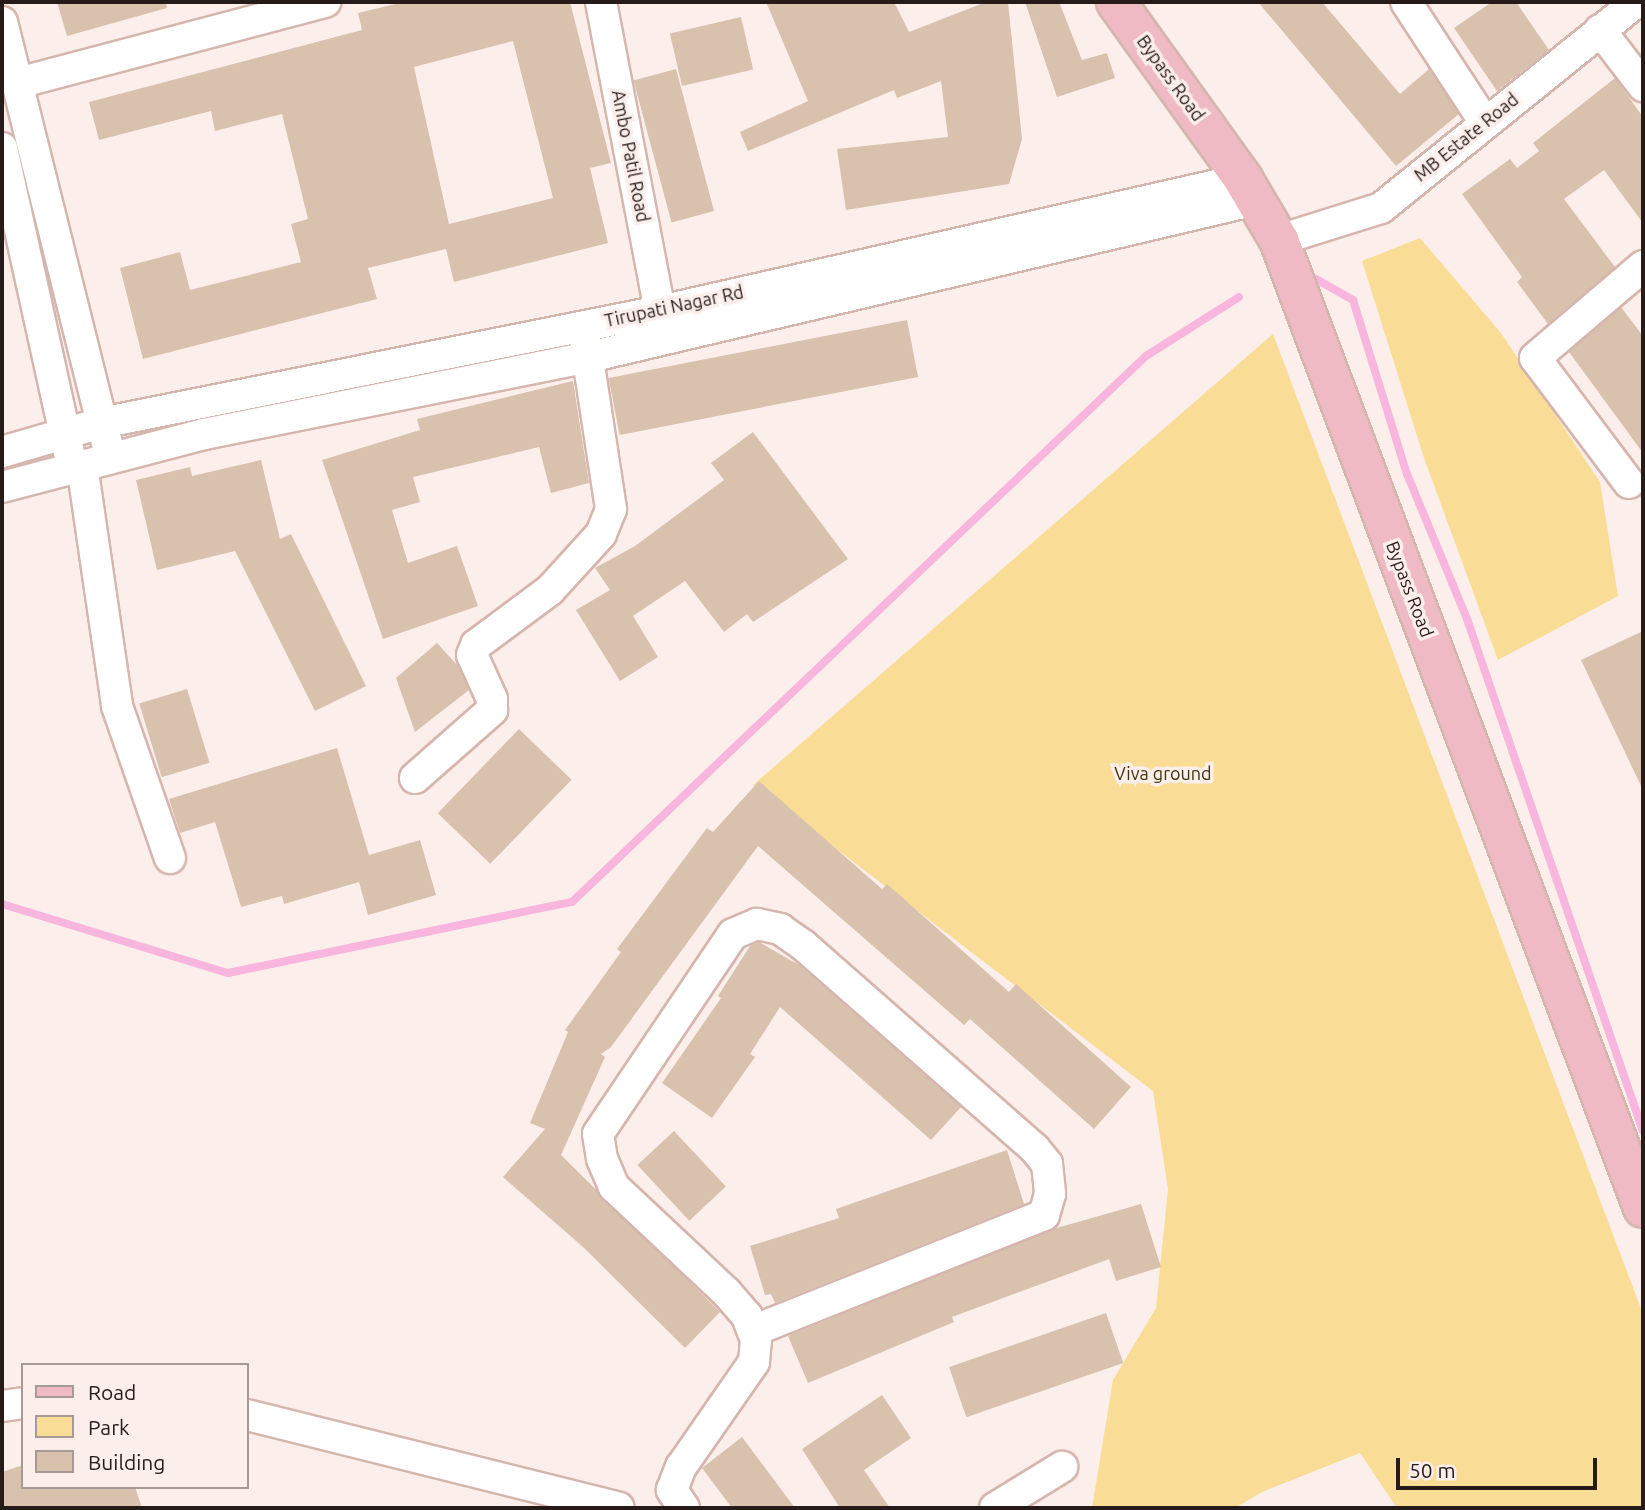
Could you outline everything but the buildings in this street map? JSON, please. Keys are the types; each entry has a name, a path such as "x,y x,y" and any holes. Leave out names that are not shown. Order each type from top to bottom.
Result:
{"main road":[{"name":"Bypass Road","path":"1116,2 1250,189 1279,240 1643,1208"}],"street":[{"path":"18,83 325,2"},
{"name":"Ambo Patil Road","path":"601,2 660,311"},
{"path":"1406,2 1484,121"},
{"name":"MB Estate Road","path":"1279,240 1381,208 1484,121 1636,2"},
{"path":"2,22 110,457"},
{"path":"1600,30 1643,86"},
{"path":"2,148 65,434 77,466 117,706 170,858"},
{"path":"2,487 110,457 589,357 1250,189"},
{"name":"Tirupati Nagar Rd","path":"2,452 102,423 1250,189"},
{"path":"1629,483 1535,358 1643,267"},
{"path":"415,778 492,710 492,699 472,655 476,645 550,590 601,534 611,509 582,326"},
{"path":"684,1508 672,1490 681,1467 754,1362 753,1331 747,1315 726,1292 614,1187 602,1159 598,1134 733,933 757,924 780,929 803,946 1035,1149 1047,1164 1050,1194 1044,1215 753,1331"},
{"path":"2,1406 21,1404"},
{"path":"248,1415 619,1508"},
{"path":"995,1508 1062,1467"}],"green space":[{"path":"1420,238 1501,333 1600,482 1618,596 1498,660 1424,458 1362,261"},
{"name":"Viva ground","path":"1273,334 1643,1314 1643,1508 1397,1508 1360,1453 1262,1492 1235,1508 1092,1508 1113,1380 1156,1308 1168,1189 1153,1091 753,785"}],"waterway":[{"path":"1316,279 1353,300 1407,474 1467,619 1643,1131"},
{"path":"2,904 228,973 572,902 1146,356 1239,297"}]}
